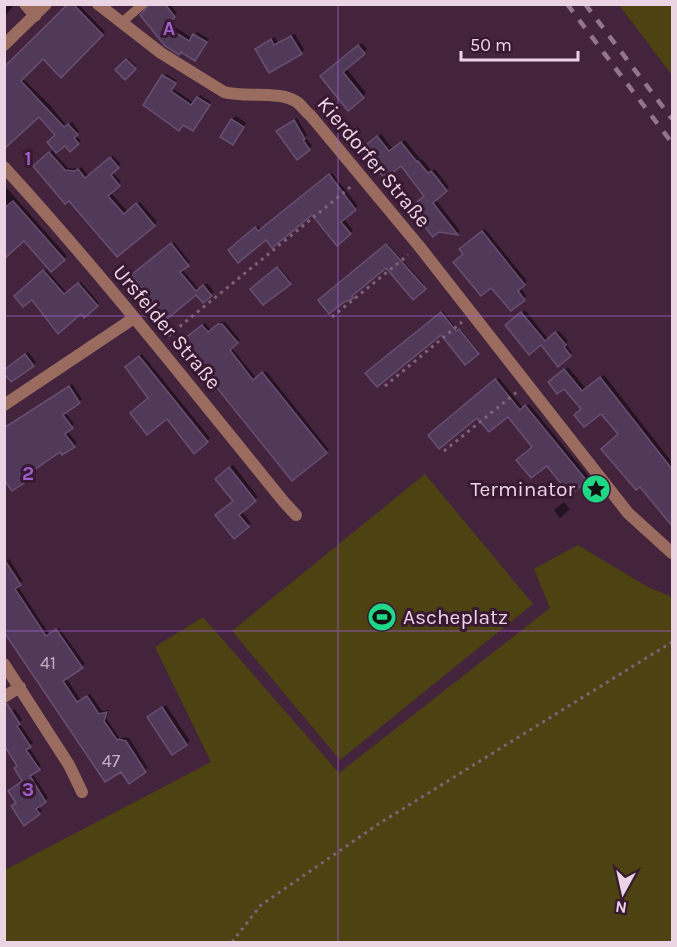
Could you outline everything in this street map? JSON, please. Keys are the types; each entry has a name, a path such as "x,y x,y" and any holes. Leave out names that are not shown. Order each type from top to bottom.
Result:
{"street":[{"path":"26,4 35,16"},
{"path":"4,45 46,4"},
{"name":"Kierdorfer Straße","path":"98,4 161,53 224,92 235,95 285,97 297,102 419,246 628,513 672,553"},
{"name":"Ursfelder Straße","path":"4,167 39,204 296,515"},
{"path":"4,405 134,318"},
{"path":"4,664 69,765 82,792"},
{"path":"4,697 20,687"}],"lane":[{"path":"121,23 143,4"}],"path":[{"path":"157,345 362,178"},
{"path":"332,317 419,246"},
{"path":"385,386 473,314"},
{"path":"444,451 527,383"},
{"path":"232,942 261,905 380,823 672,642"}],"shaded area":[{"path":"619,5 672,5 672,75"},
{"name":"Ascheplatz","path":"425,474 533,604 340,760 232,631"},
{"path":"578,545 646,586 672,597 672,942 5,942 5,870 211,762 155,647 203,617 339,773 550,608 534,569"}],"building":[{"path":"68,4 73,4 103,35 61,78 43,59 21,81 64,127 68,124 78,135 74,138 79,144 70,152 65,146 56,153 47,142 55,135 39,117 4,149 4,67"},
{"path":"150,4 165,4 175,17 165,26 189,41 193,34 207,42 195,61 165,46 140,15"},
{"path":"291,36 302,54 269,73 255,49 271,39 274,45"},
{"path":"358,45 365,54 343,72 364,98 348,111 320,76"},
{"path":"126,59 136,69 125,80 115,70"},
{"path":"162,75 176,83 171,91 191,105 197,97 210,105 193,131 183,125 179,131 143,105"},
{"path":"231,119 244,127 233,145 220,137"},
{"path":"294,120 310,150 297,160 276,131"},
{"path":"377,136 389,151 401,142 428,173 431,171 437,178 447,191 433,203 458,235 439,232 433,237 409,208 424,196 401,166 385,179 361,149"},
{"path":"49,152 65,170 78,169 85,178 110,157 119,168 111,175 120,186 108,196 124,214 136,203 155,226 117,257 69,201 65,204 33,166"},
{"path":"329,174 356,210 341,222 351,234 337,246 312,215 272,248 266,240 238,263 228,250 255,227 258,231"},
{"path":"13,201 65,260 51,272 24,241 4,259 4,208"},
{"path":"482,231 525,285 518,291 525,300 511,311 491,288 481,296 453,262 463,254 459,249"},
{"path":"171,243 189,266 180,272 196,291 203,285 212,296 203,303 196,295 167,319 131,275"},
{"path":"386,244 426,289 413,300 386,268 352,296 354,298 344,302 329,314 318,300"},
{"path":"277,267 291,284 263,305 250,289"},
{"path":"43,270 64,294 78,283 98,306 84,318 81,314 58,334 32,300 23,307 14,296"},
{"path":"441,312 456,331 459,329 479,354 465,365 441,335 377,387 365,373"},
{"path":"521,312 545,341 555,332 566,345 564,347 571,356 558,367 541,345 529,355 505,325"},
{"path":"218,324 222,324 238,343 230,350 253,380 262,372 327,453 292,481 180,342 202,325 208,332"},
{"path":"25,354 34,366 11,382 4,374 4,370"},
{"path":"139,356 208,442 194,454 167,419 147,435 130,413 148,398 125,367"},
{"path":"564,369 582,391 600,377 672,469 672,526 640,487 636,490 601,449 618,434 601,414 584,427 574,415 581,409 564,389 557,394 548,382"},
{"path":"495,379 520,410 525,405 587,481 570,495 547,466 531,478 516,460 532,447 508,417 489,432 477,418 439,449 428,435"},
{"path":"69,386 80,403 63,415 73,428 65,434 75,447 62,455 60,452 27,475 30,479 12,491 4,480 4,428"},
{"path":"229,467 256,501 239,515 249,527 234,539 215,515 233,501 215,479"},
{"path":"4,559 21,585 15,589 46,636 56,629 83,668 63,681 77,702 87,696 99,714 107,712 104,721 117,740 126,741 146,772 129,784 121,772 105,782 4,632"},
{"path":"7,704 20,724 17,726 31,747 26,750 40,770 30,776 46,802 36,809 40,814 24,826 11,806 16,803 8,791 22,781 14,768 17,766 4,745 4,705"},
{"path":"162,707 187,745 172,755 147,717"}],"railway":[{"path":"567,4 672,143"},
{"path":"585,4 672,119"}],"place":[{"name":"Terminator","path":"596,489"},
{"name":"Ascheplatz","path":"382,617"}]}
